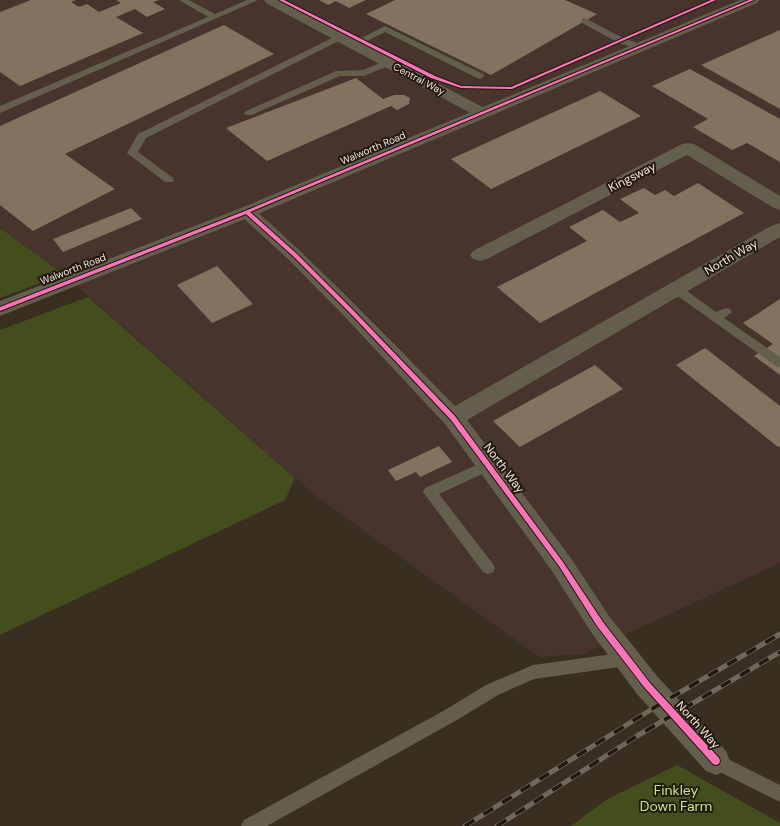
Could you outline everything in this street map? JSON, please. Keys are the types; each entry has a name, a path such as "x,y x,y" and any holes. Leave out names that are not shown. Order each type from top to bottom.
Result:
{"street":[{"name":"Central Way","path":"271,0 482,113"},
{"name":"Walworth Road","path":"0,309 247,212 752,0"},
{"name":"Kingsway","path":"480,255 688,148 780,204"},
{"name":"North Way","path":"247,212 295,255 352,312 453,418 561,564 600,624 647,685 716,761"},
{"name":"North Way","path":"453,418 780,229"}],"lane":[{"path":"183,0 214,17"},
{"path":"0,110 254,0"},
{"path":"585,21 620,40 640,47"},
{"path":"354,44 385,29 480,76"},
{"path":"169,180 132,153 142,136 340,37"},
{"path":"250,113 339,73 364,74 388,63"},
{"path":"676,289 780,363"},
{"path":"715,318 726,312"},
{"path":"488,465 430,492 488,568"},
{"path":"250,826 451,715 492,690 519,678 533,672 627,659"},
{"path":"716,761 780,794"}],"shaded area":[{"path":"0,0 780,0 780,563 583,654 539,657 317,497 63,274 0,228"}],"green space":[{"path":"0,228 63,274 0,298"},
{"path":"88,297 295,478 285,500 0,635 0,330"},
{"name":"Finkley Down Farm","path":"677,765 780,823 780,826 571,826 606,800"}],"building":[{"path":"31,0 76,0 71,2 79,7 87,4 99,12 121,3 116,0 159,0 153,2 165,9 147,17 135,9 116,17 143,33 20,86 0,72 0,12"},
{"path":"319,0 366,0 349,8 336,1 328,5"},
{"path":"395,0 565,0 597,14 491,75 366,14"},
{"path":"224,25 274,54 65,154 115,189 33,231 0,205 0,126"},
{"path":"780,30 780,109 701,65"},
{"path":"690,69 780,119 780,162 747,143 732,150 693,127 708,119 652,86"},
{"path":"356,78 383,99 394,95 404,95 410,98 409,104 397,110 391,106 267,161 226,128"},
{"path":"600,91 641,116 491,189 451,159"},
{"path":"698,183 744,213 540,323 497,287 587,241 569,227 603,210 620,222 639,213 620,199 644,188 655,195 665,190 674,196"},
{"path":"131,208 142,219 63,252 53,239"},
{"path":"217,266 253,304 212,323 177,285"},
{"path":"780,299 780,375 754,356 773,344 743,323"},
{"path":"705,348 780,406 780,446 778,447 676,365"},
{"path":"595,365 623,389 520,447 493,421"},
{"path":"439,446 452,462 420,477 416,472 396,481 388,470"}],"railway":[{"path":"465,826 660,704 780,634"},
{"path":"497,826 637,736 780,652"}],"cycle path":[{"path":"281,0 433,77 461,87 512,88 714,0"},
{"path":"0,309 247,212 752,0"},
{"path":"247,212 295,255 352,312 453,418 561,564 600,624 647,685 716,761"}]}
